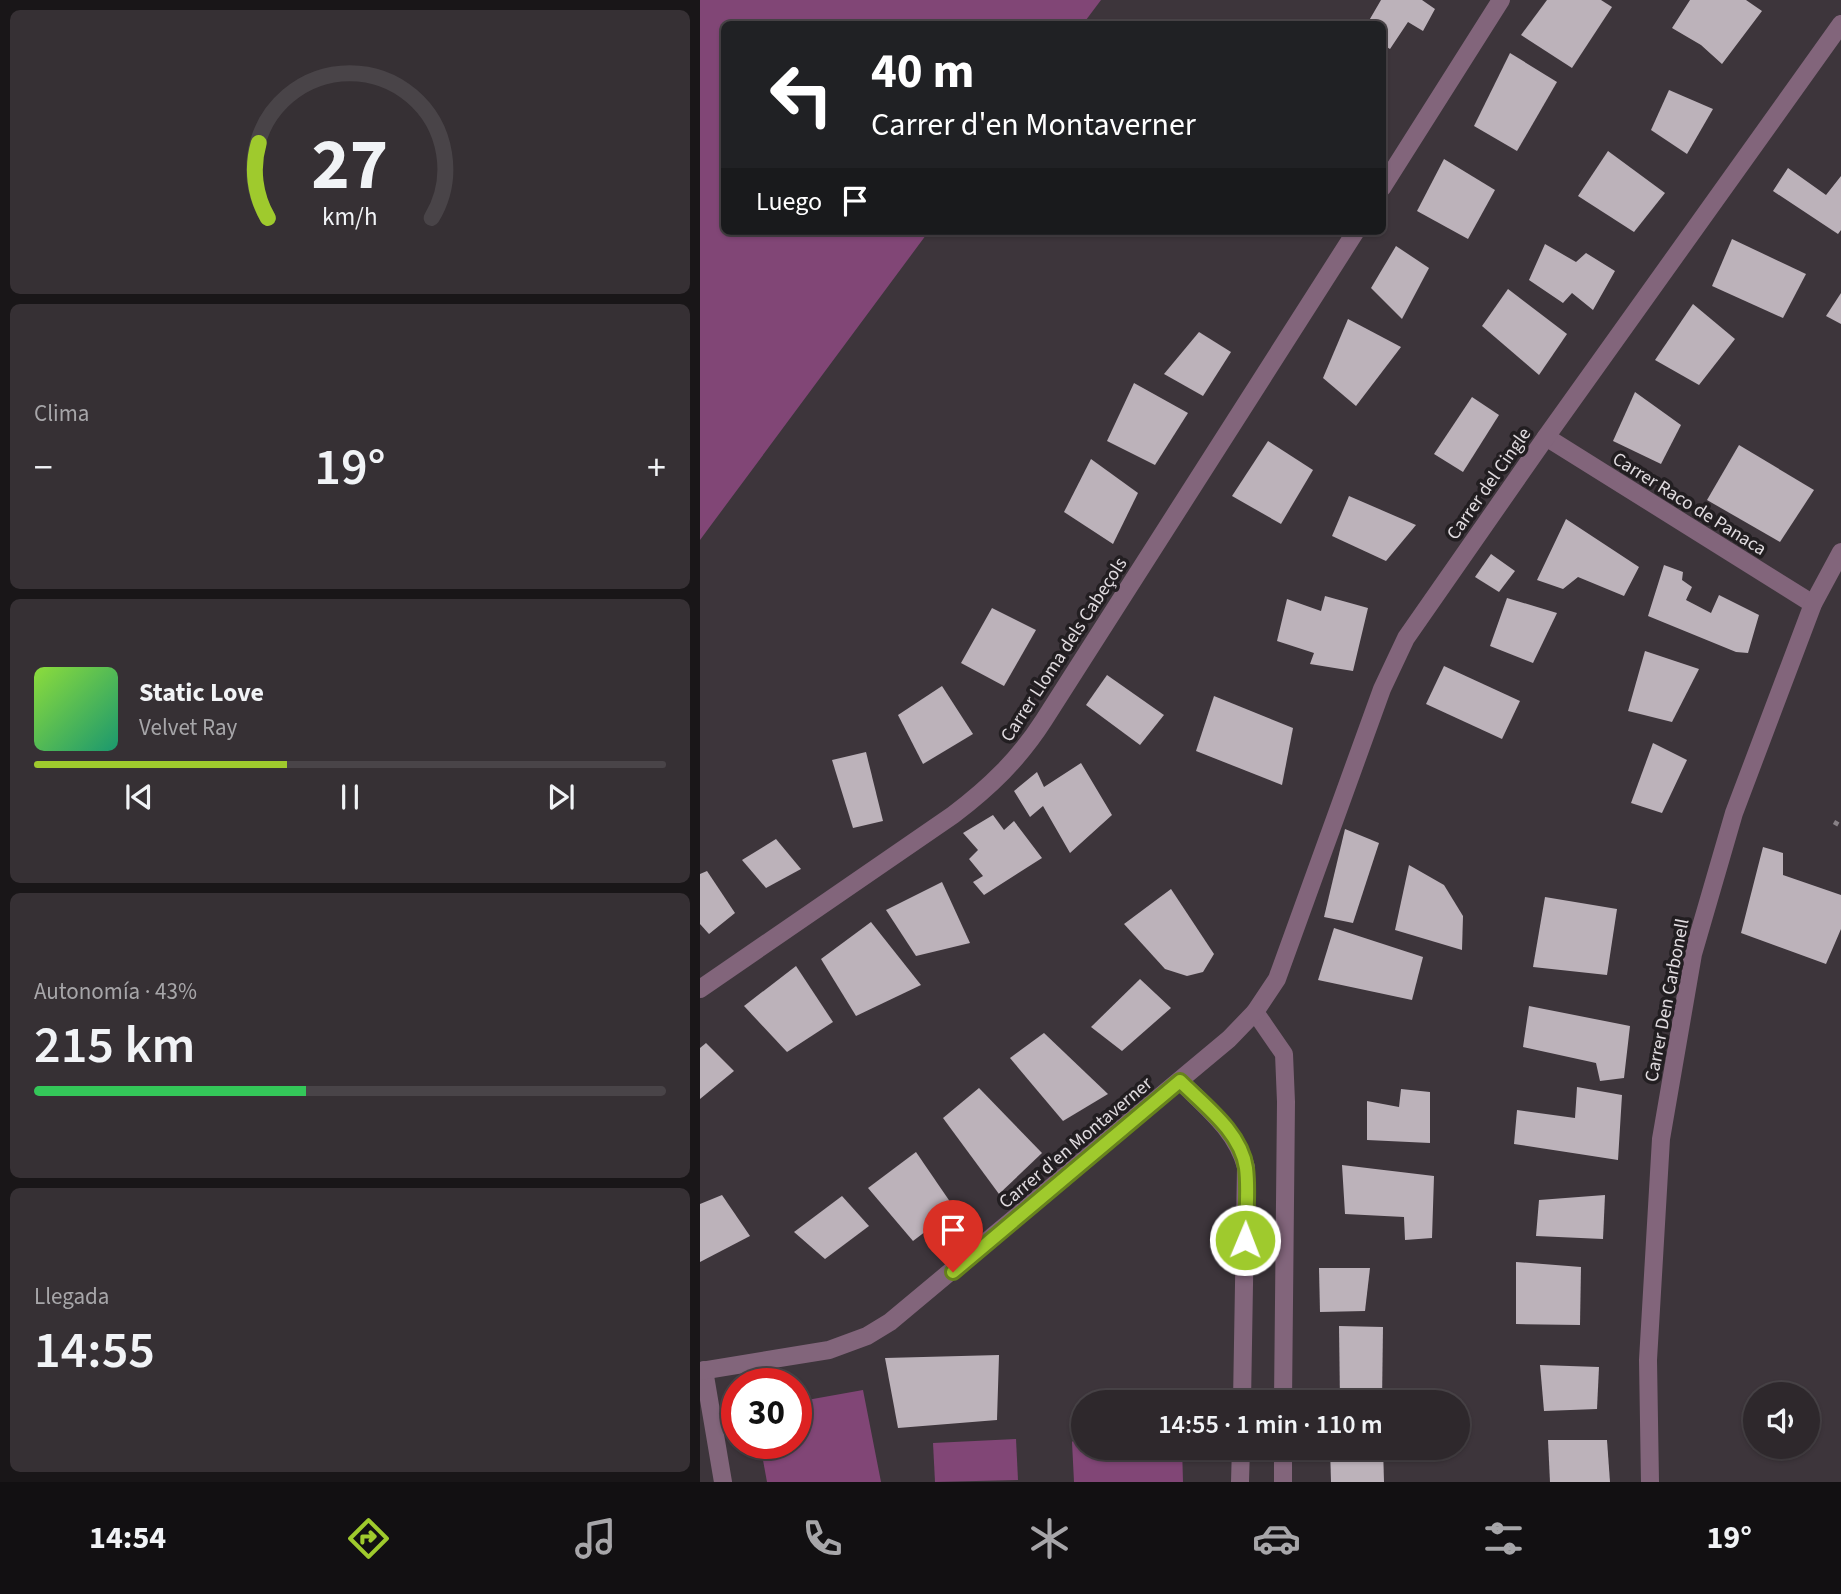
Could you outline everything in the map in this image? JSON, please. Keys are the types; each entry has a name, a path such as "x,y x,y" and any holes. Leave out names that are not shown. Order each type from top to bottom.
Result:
{"street":[{"path":"1386,182 1501,0"},
{"name":"Carrer del Cingle","path":"1180,1081 1229,1039 1255,1012 1277,979 1382,689 1406,638 1841,24"},
{"name":"Carrer Lloma dels Cabeçols","path":"700,989 953,815 982,794 1008,769 1044,720 1353,235"},
{"name":"Carrer Raco de Panaca","path":"1546,437 1812,604"},
{"name":"Carrer Den Carbonell","path":"1650,1482 1648,1360 1661,1139 1693,954 1734,813 1812,604 1841,552"},
{"path":"1255,1012 1284,1054 1286,1102 1283,1390"},
{"path":"1180,1081 1228,1129 1246,1167 1242,1390"},
{"name":"Carrer d'en Montaverner","path":"702,1370 830,1350 867,1336 890,1322 1180,1081"},
{"path":"702,1370 723,1482"},
{"path":"1240,1482 1241,1460"},
{"path":"1283,1460 1283,1482"}],"path":[{"path":"1834,822 1841,826"}],"shaded area":[{"path":"700,0 1101,0 1085,21 721,21 721,235 926,235 700,540"},
{"path":"863,1390 881,1482 767,1482 763,1459 812,1459 812,1399"},
{"path":"1016,1439 1018,1480 935,1482 933,1443"},
{"path":"1073,1460 1182,1460 1183,1482 1074,1482"}],"building":[{"path":"1381,0 1422,0 1435,9 1423,31 1408,22 1390,49 1386,46 1386,21 1369,21"},
{"path":"1547,0 1601,0 1612,7 1572,68 1521,35"},
{"path":"1690,0 1746,0 1762,11 1722,64 1701,45 1672,28"},
{"path":"1510,53 1557,82 1517,151 1474,126"},
{"path":"1669,90 1713,109 1687,154 1651,130"},
{"path":"1608,151 1665,193 1634,232 1578,196"},
{"path":"1444,159 1495,190 1468,239 1417,211"},
{"path":"1788,168 1826,195 1841,176 1841,230 1838,234 1773,191"},
{"path":"1732,239 1806,274 1783,318 1712,286"},
{"path":"1545,244 1576,262 1586,253 1615,271 1593,310 1572,293 1563,303 1529,280"},
{"path":"1396,246 1429,268 1402,319 1371,288"},
{"path":"1508,289 1567,334 1539,375 1482,326"},
{"path":"1841,293 1841,324 1826,316"},
{"path":"1693,304 1735,339 1699,385 1655,360"},
{"path":"1348,319 1401,347 1356,406 1323,378"},
{"path":"1199,332 1231,352 1203,396 1164,374"},
{"path":"1134,383 1188,413 1155,465 1107,441"},
{"path":"1635,392 1681,425 1661,464 1613,441"},
{"path":"1472,397 1499,415 1463,472 1434,454"},
{"path":"1268,441 1313,470 1281,524 1232,496"},
{"path":"1739,445 1814,490 1780,542 1707,500"},
{"path":"1091,459 1138,493 1113,544 1064,512"},
{"path":"1349,496 1416,525 1386,561 1332,536"},
{"path":"1566,519 1639,567 1624,596 1578,577 1563,589 1537,580"},
{"path":"1491,554 1515,571 1499,592 1475,577"},
{"path":"1664,565 1683,572 1682,580 1692,587 1686,600 1711,613 1719,595 1759,615 1748,653 1736,652 1648,616"},
{"path":"1325,596 1368,608 1353,671 1310,664 1314,653 1277,641 1287,599 1321,611"},
{"path":"1507,598 1557,613 1533,663 1490,646"},
{"path":"992,608 1036,630 1004,686 961,663"},
{"path":"1645,651 1699,669 1672,722 1628,711"},
{"path":"1444,666 1520,701 1502,739 1426,704"},
{"path":"1107,675 1164,715 1140,745 1086,705"},
{"path":"942,686 973,734 923,764 898,715"},
{"path":"1214,696 1293,728 1282,785 1196,751"},
{"path":"1653,743 1687,760 1662,813 1631,803"},
{"path":"866,752 883,821 853,828 832,760"},
{"path":"1081,763 1112,815 1070,853 1043,806 1030,817 1014,791 1037,772 1044,787"},
{"path":"993,815 1004,830 1014,821 1042,858 984,895 973,882 983,876 969,859 978,850 963,833"},
{"path":"1345,829 1379,843 1353,923 1324,917"},
{"path":"776,839 801,869 766,888 742,860"},
{"path":"1763,847 1783,853 1783,875 1841,895 1841,929 1826,964 1741,933"},
{"path":"1409,865 1444,885 1463,916 1462,950 1395,930"},
{"path":"707,871 735,913 709,934 700,924 700,874"},
{"path":"942,882 970,943 916,956 886,910"},
{"path":"1171,889 1214,954 1203,972 1187,976 1165,969 1124,924"},
{"path":"1545,897 1617,909 1607,975 1533,967"},
{"path":"871,922 921,985 856,1016 821,959"},
{"path":"1334,928 1423,957 1412,1000 1318,980"},
{"path":"796,966 833,1022 787,1052 744,1006"},
{"path":"1140,979 1171,1008 1122,1051 1091,1027"},
{"path":"1529,1006 1630,1026 1624,1078 1600,1081 1596,1063 1523,1047"},
{"path":"1044,1033 1108,1094 1063,1121 1010,1058"},
{"path":"706,1043 734,1071 700,1099 700,1048"},
{"path":"1577,1087 1622,1095 1618,1160 1514,1144 1517,1110 1575,1118"},
{"path":"979,1088 1042,1153 999,1194 943,1118"},
{"path":"1401,1089 1430,1092 1430,1143 1367,1140 1367,1101 1399,1107"},
{"path":"916,1152 955,1209 913,1241 868,1188"},
{"path":"1342,1165 1434,1176 1432,1238 1405,1240 1404,1217 1345,1214"},
{"path":"722,1195 750,1236 700,1262 700,1204"},
{"path":"1605,1195 1603,1239 1536,1236 1539,1200"},
{"path":"842,1196 869,1226 825,1259 794,1232"},
{"path":"1516,1262 1581,1267 1580,1325 1516,1324"},
{"path":"1319,1268 1370,1268 1365,1311 1320,1312"},
{"path":"1339,1326 1383,1327 1382,1390 1340,1390"},
{"path":"999,1355 997,1420 898,1428 885,1358"},
{"path":"1540,1365 1599,1367 1597,1409 1544,1411"},
{"path":"1548,1440 1607,1440 1610,1482 1550,1482"},
{"path":"1330,1460 1383,1460 1384,1482 1331,1482"}],"route":[{"path":"953,1272 1180,1081 1228,1129 1242,1153 1247,1186 1245,1240"}]}
